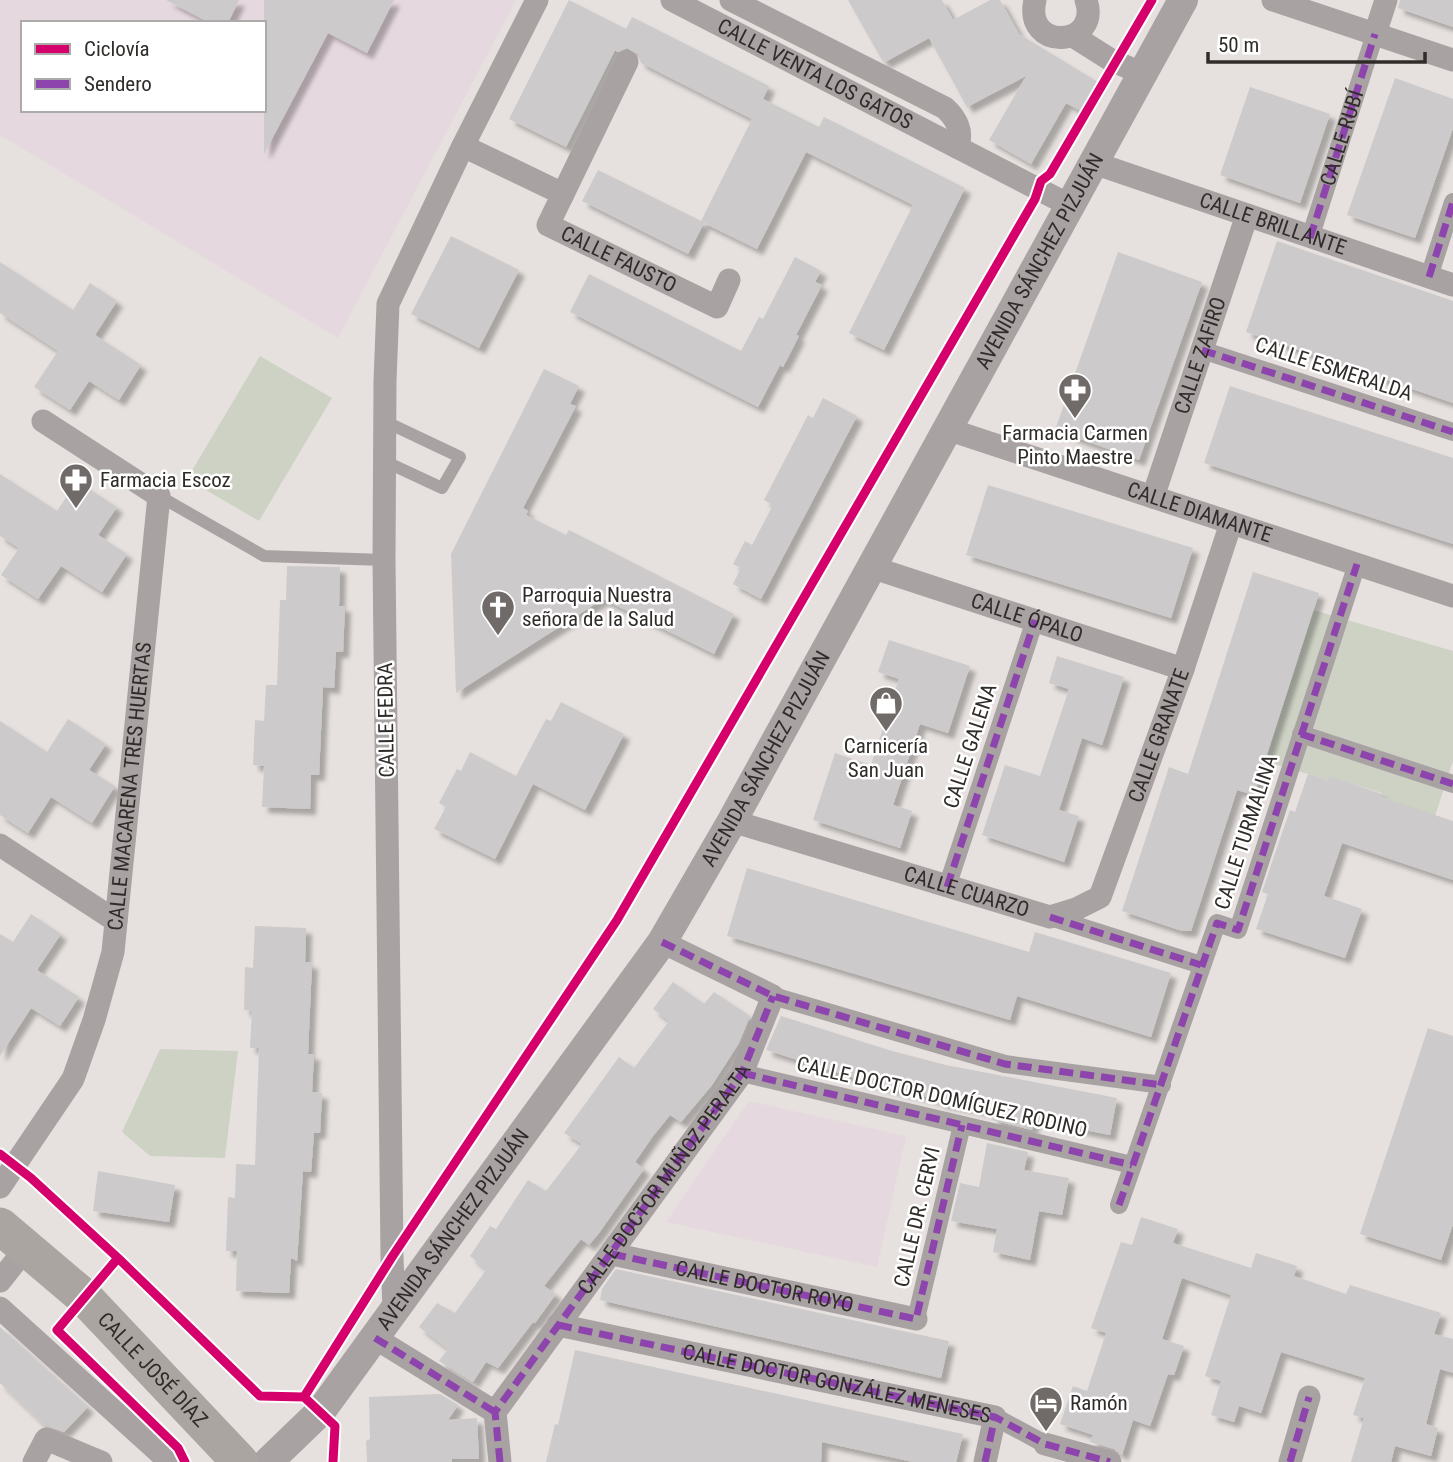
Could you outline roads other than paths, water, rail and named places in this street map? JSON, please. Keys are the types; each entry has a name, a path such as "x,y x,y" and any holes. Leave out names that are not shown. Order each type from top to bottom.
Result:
{"main road":[{"name":"CALLE JOSÉ DÍAZ","path":"14,1237 90,1303 240,1462"}],"street":[{"name":"CALLE FEDRA","path":"394,1310 384,560 384,421 388,304 463,146 537,0"},
{"name":"CALLE VENTA LOS GATOS","path":"672,0 1069,205"},
{"name":"CALLE VENTA LOS GATOS","path":"731,0 944,108 953,115 958,125 960,140 957,148"},
{"path":"1035,0 1033,9 1038,27 1054,38 1073,36 1111,60 1142,73"},
{"name":"AVENIDA SÁNCHEZ PIZJUÁN","path":"268,1462 321,1412 662,942 732,821 1183,0"},
{"path":"1273,0 1453,60"},
{"name":"CALLE RUBÍ","path":"1310,238 1386,0"},
{"path":"1073,36 1086,22 1088,1"},
{"path":"563,194 627,62"},
{"name":"CALLE FAUSTO","path":"463,146 563,194 548,225 717,307 729,280"},
{"name":"CALLE BRILLANTE","path":"1094,163 1453,285"},
{"path":"1429,277 1453,202"},
{"name":"CALLE ZAFIRO","path":"1153,497 1247,215"},
{"name":"CALLE ESMERALDA","path":"1202,349 1453,432"},
{"path":"43,421 159,496"},
{"name":"CALLE DIAMANTE","path":"947,429 1453,596"},
{"name":"CALLE MACARENA TRES HUERTAS","path":"0,1187 73,1079 94,1020 113,952 159,496"},
{"name":"CALLE GRANATE","path":"1049,917 1076,909 1100,897 1183,669 1231,523"},
{"name":"CALLE TURMALINA","path":"1119,1205 1217,923 1238,930 1357,564"},
{"name":"CALLE ÓPALO","path":"871,567 1183,669"},
{"name":"CALLE GALENA","path":"947,887 1035,620"},
{"path":"1301,734 1453,784"},
{"name":"CALLE CUARZO","path":"732,821 1201,965"},
{"path":"0,845 116,921"},
{"path":"662,942 773,996 1005,1064 1162,1085"},
{"name":"CALLE DOCTOR MUÑOZ PERALTA","path":"495,1412 742,1073 773,996"},
{"name":"CALLE DOCTOR DOMÍGUEZ RODINO","path":"742,1073 1132,1165"},
{"name":"CALLE DR. CERVI","path":"916,1320 962,1125"},
{"path":"0,1281 14,1237"},
{"name":"CALLE DOCTOR ROYO","path":"612,1254 916,1320"},
{"path":"0,1308 170,1462"},
{"name":"CALLE DOCTOR GONZÁLEZ MENESES","path":"558,1325 995,1417 1045,1444 1110,1462"},
{"path":"375,1338 495,1412 500,1462"},
{"path":"1290,1462 1308,1396"},
{"path":"985,1462 995,1417"},
{"path":"34,1462 46,1439 101,1462"}],"lane":[{"path":"384,421 460,457 442,488 384,461"},
{"path":"159,496 264,556 384,560"}],"place":[{"name":"Farmacia Carmen Pinto Maestre","path":"1075,420"},
{"name":"Farmacia Escoz","path":"76,510"},
{"name":"Parroquia Nuestra señora de la Salud","path":"498,637"},
{"name":"Carnicería San Juan","path":"886,733"},
{"name":"Ramón","path":"1046,1433"}]}
